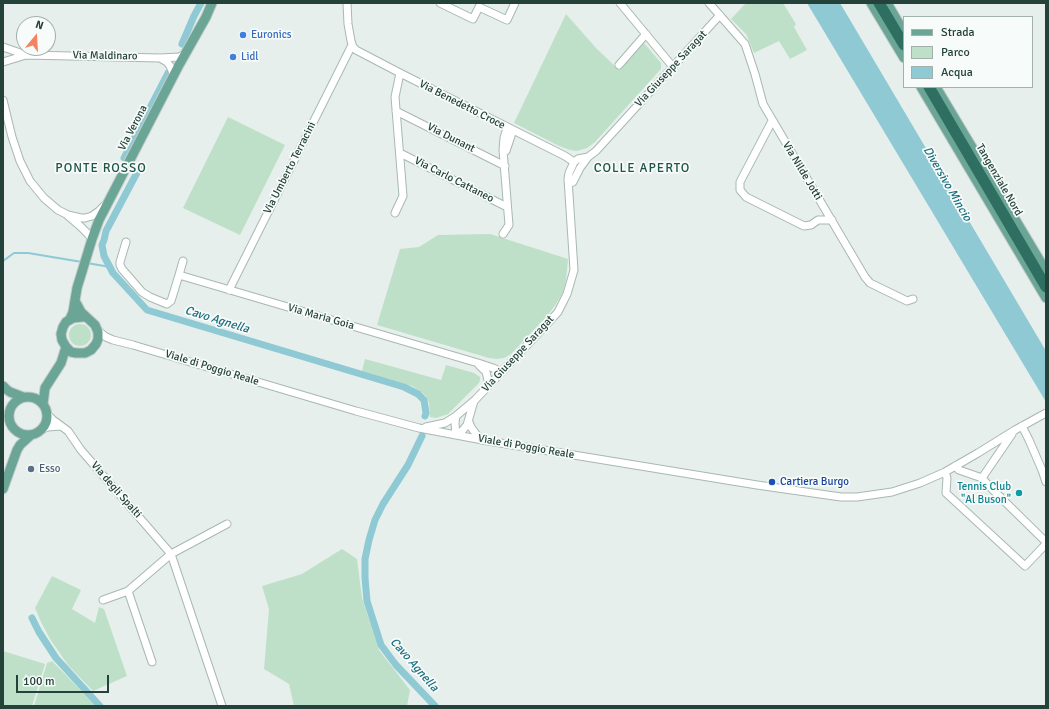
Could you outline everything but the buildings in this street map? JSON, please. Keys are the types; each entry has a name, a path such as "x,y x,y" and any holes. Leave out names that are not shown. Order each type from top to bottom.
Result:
{"highway":[{"path":"879,3 903,43"},
{"name":"Tangenziale Nord","path":"930,88 1046,287"}],"main road":[{"name":"Via Verona","path":"70,319 73,312 77,288 93,236 106,204 206,17 212,3"},
{"name":"Via Verona","path":"206,17 218,3"},
{"path":"871,3 903,56"},
{"path":"887,3 903,30"},
{"path":"922,88 1046,298"},
{"path":"937,88 1046,271"},
{"path":"75,300 81,312 95,325 98,339 91,350 85,353 71,352 62,340 61,334 63,327 70,319 77,317 86,318"},
{"path":"9,410 14,402 21,398 38,394 45,388 61,363 66,347"},
{"path":"61,363 76,353"},
{"path":"3,386 10,392 38,399 46,408 47,414 45,425 42,430 35,434 27,435 19,433 13,428"},
{"path":"43,404 45,388"},
{"path":"3,393 9,410 10,422 16,437 17,450"},
{"path":"3,489 17,450 31,435"}],"street":[{"path":"346,3 352,45"},
{"path":"440,3 473,19 479,7 507,20 515,3"},
{"path":"620,3 673,67"},
{"name":"Via Nilde Jotti","path":"709,3 745,44 763,104 865,277 870,283 907,301 913,298"},
{"name":"Via Giuseppe Saragat","path":"569,190 588,156 596,150 720,15"},
{"path":"618,65 646,34"},
{"name":"Via Benedetto Croce","path":"352,45 358,51 565,156 574,162"},
{"name":"Via Umberto Terracini","path":"229,290 352,45"},
{"name":"Via Maldinaro","path":"3,47 16,52"},
{"name":"Via Maldinaro","path":"56,56 160,58 186,54"},
{"name":"Via Maldinaro","path":"3,62 23,56"},
{"path":"160,58 167,62 174,76"},
{"path":"395,212 403,196 395,97 400,73"},
{"path":"3,100 12,137 20,161 30,181 44,198 58,210 81,218 92,216 106,204"},
{"name":"Via Dunant","path":"396,110 505,166"},
{"path":"772,121 740,182 740,190 746,197 804,226 811,225 818,220 832,220"},
{"path":"503,234 509,225 504,157 510,129"},
{"name":"Via Carlo Cattaneo","path":"400,153 507,207"},
{"name":"Via Giuseppe Saragat","path":"419,428 439,425 456,416 475,400 558,312 567,294 574,270 569,174 574,162 588,156"},
{"name":"Via Giuseppe Saragat","path":"573,182 572,174 576,165 574,162"},
{"path":"818,220 823,205"},
{"path":"69,215 88,234 93,236"},
{"path":"126,242 120,262 122,269 142,292 167,304 170,301 183,261"},
{"name":"Via Maria Goia","path":"179,275 478,363 501,372"},
{"name":"Viale di Poggio Reale","path":"97,330 113,340 133,344 356,411 419,428 482,440 757,485 841,497 892,492 920,483 945,472 1046,413"},
{"name":"Viale di Poggio Reale","path":"94,346 113,340"},
{"path":"478,363 486,372 489,384"},
{"name":"Via Giuseppe Saragat","path":"469,422 475,400"},
{"name":"Via degli Spalti","path":"47,414 68,431 81,450 170,554 222,706"},
{"path":"456,416 456,435 462,431 469,422 473,430 482,440"},
{"path":"42,430 48,427 62,426"},
{"path":"1018,428 1029,440 1046,482"},
{"name":"Viale di Poggio Reale","path":"982,478 1018,428"},
{"path":"945,472 947,478 946,493 1025,566 1046,543 982,478 960,470 955,466"},
{"path":"103,600 128,591 170,554 227,524"},
{"path":"128,591 152,662"}],"green space":[{"path":"746,3 783,3 796,24 794,27 807,50 790,59 779,41 754,53 746,34 731,19"},
{"path":"566,14 596,48 619,70 644,43 661,63 661,69 595,142 587,148 577,151 559,146 514,123"},
{"path":"228,117 285,145 240,235 183,208"},
{"path":"490,234 568,259 563,292 556,304 548,315 511,354 504,358 489,358 377,325 400,249 419,247 438,235"},
{"path":"76,324 84,324 91,331 91,339 84,346 76,346 69,339 69,331"},
{"path":"365,359 441,380 446,365 474,373 480,377 480,380 479,383 448,414 436,418 430,417 429,403 426,396 412,386 362,371"},
{"path":"342,549 357,559 362,598 379,650 410,690 407,706 294,706 289,684 264,669 269,609 262,586 302,574"},
{"path":"52,576 81,590 72,609 95,623 99,607 104,609 127,676 93,691 68,665 50,639 35,608"},
{"path":"3,651 45,664 32,706 3,706"},
{"path":"52,661 96,706 34,706 47,663"}],"water":[{"name":"Diversivo Mincio","path":"807,3 840,3 1046,351 1046,402"}],"waterway":[{"name":"Cavo Agnella","path":"182,44 201,3"},
{"name":"Cavo Agnella","path":"124,158 168,73"},
{"name":"Cavo Agnella","path":"140,167 106,231 102,245 104,256 113,273 147,310 404,387 418,394 424,400 425,416"},
{"path":"3,261 14,253 28,253 82,262"},
{"path":"87,263 110,267"},
{"name":"Cavo Agnella","path":"422,436 408,465 383,504 375,520 365,559 365,578 367,601 381,645 396,665 435,706"},
{"path":"32,618 39,632 56,658 100,706"}],"place":[{"name":"Euronics","path":"243,35"},
{"name":"Lidl","path":"233,57"},
{"name":"Esso","path":"31,469"},
{"name":"Cartiera Burgo","path":"772,482"},
{"name":"Tennis Club \"Al Buson\"","path":"1019,493"}],"district":[{"name":"PONTE ROSSO","path":"101,169"},
{"name":"COLLE APERTO","path":"642,169"}]}
